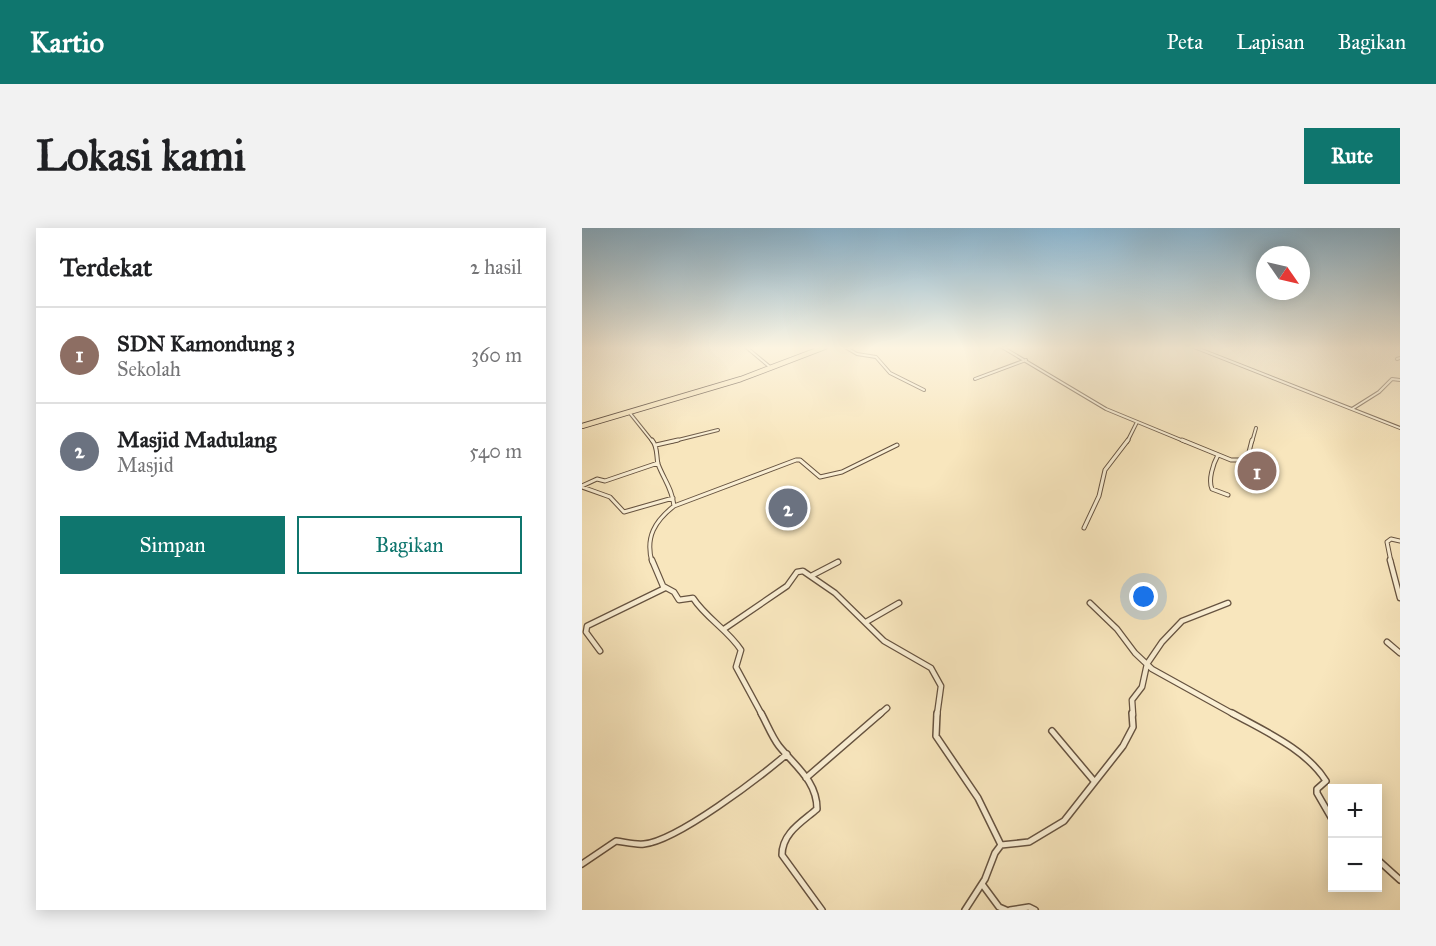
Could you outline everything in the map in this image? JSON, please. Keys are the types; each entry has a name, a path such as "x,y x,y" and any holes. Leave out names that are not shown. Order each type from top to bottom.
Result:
{"main road":[{"path":"582,426 741,379"}],"street":[{"path":"900,379 924,390"},
{"path":"1057,379 1106,409 1235,461 1245,458 1249,452 1256,428"},
{"path":"1271,379 1400,428"},
{"path":"1352,409 1388,386 1392,379 1400,380"},
{"path":"629,412 656,445 657,463 673,498 674,506"},
{"path":"1084,528 1099,496 1105,470 1117,457 1137,422"},
{"path":"656,445 682,437 696,438 718,430"},
{"path":"822,910 782,855 781,848 786,836 817,809 818,799 800,765 779,746 736,668 741,650 724,629 710,620 698,607 693,598 679,600 674,592 664,588 651,559 649,544 658,519 674,506 796,460 800,460 820,477 834,475 897,445"},
{"path":"1218,455 1212,464 1213,476 1210,485 1212,489 1228,495"},
{"path":"582,486 597,479 605,481 657,463"},
{"path":"582,486 610,497 624,512 673,498"},
{"path":"1400,541 1390,539 1387,545 1400,598"},
{"path":"812,576 838,562"},
{"path":"724,629 787,586 797,572 802,571 812,576 887,642 918,659 934,672 940,682 941,693 934,726 936,736 978,798 1001,845"},
{"path":"600,651 586,632 587,626 664,588"},
{"path":"866,622 899,603"},
{"path":"1090,603 1147,663 1165,677 1288,747 1320,770 1326,781 1317,789 1317,793 1328,812"},
{"path":"965,910 982,884 995,853 1001,845 1029,842 1056,828 1077,806 1123,746 1132,727 1132,700 1142,687 1147,663 1182,621 1228,603"},
{"path":"1388,642 1400,653"},
{"path":"806,778 887,708"},
{"path":"1052,731 1094,781"},
{"path":"582,864 616,842 643,844 665,838 757,780 787,754"},
{"path":"1382,864 1400,880"},
{"path":"982,884 999,908 1008,910 1029,907 1035,910"}],"building":[{"path":"791,500 800,508 784,517 776,508"}],"place":[{"name":"SDN Kamondung 3","path":"1257,471"},
{"name":"Masjid Madulang","path":"788,508"}]}
